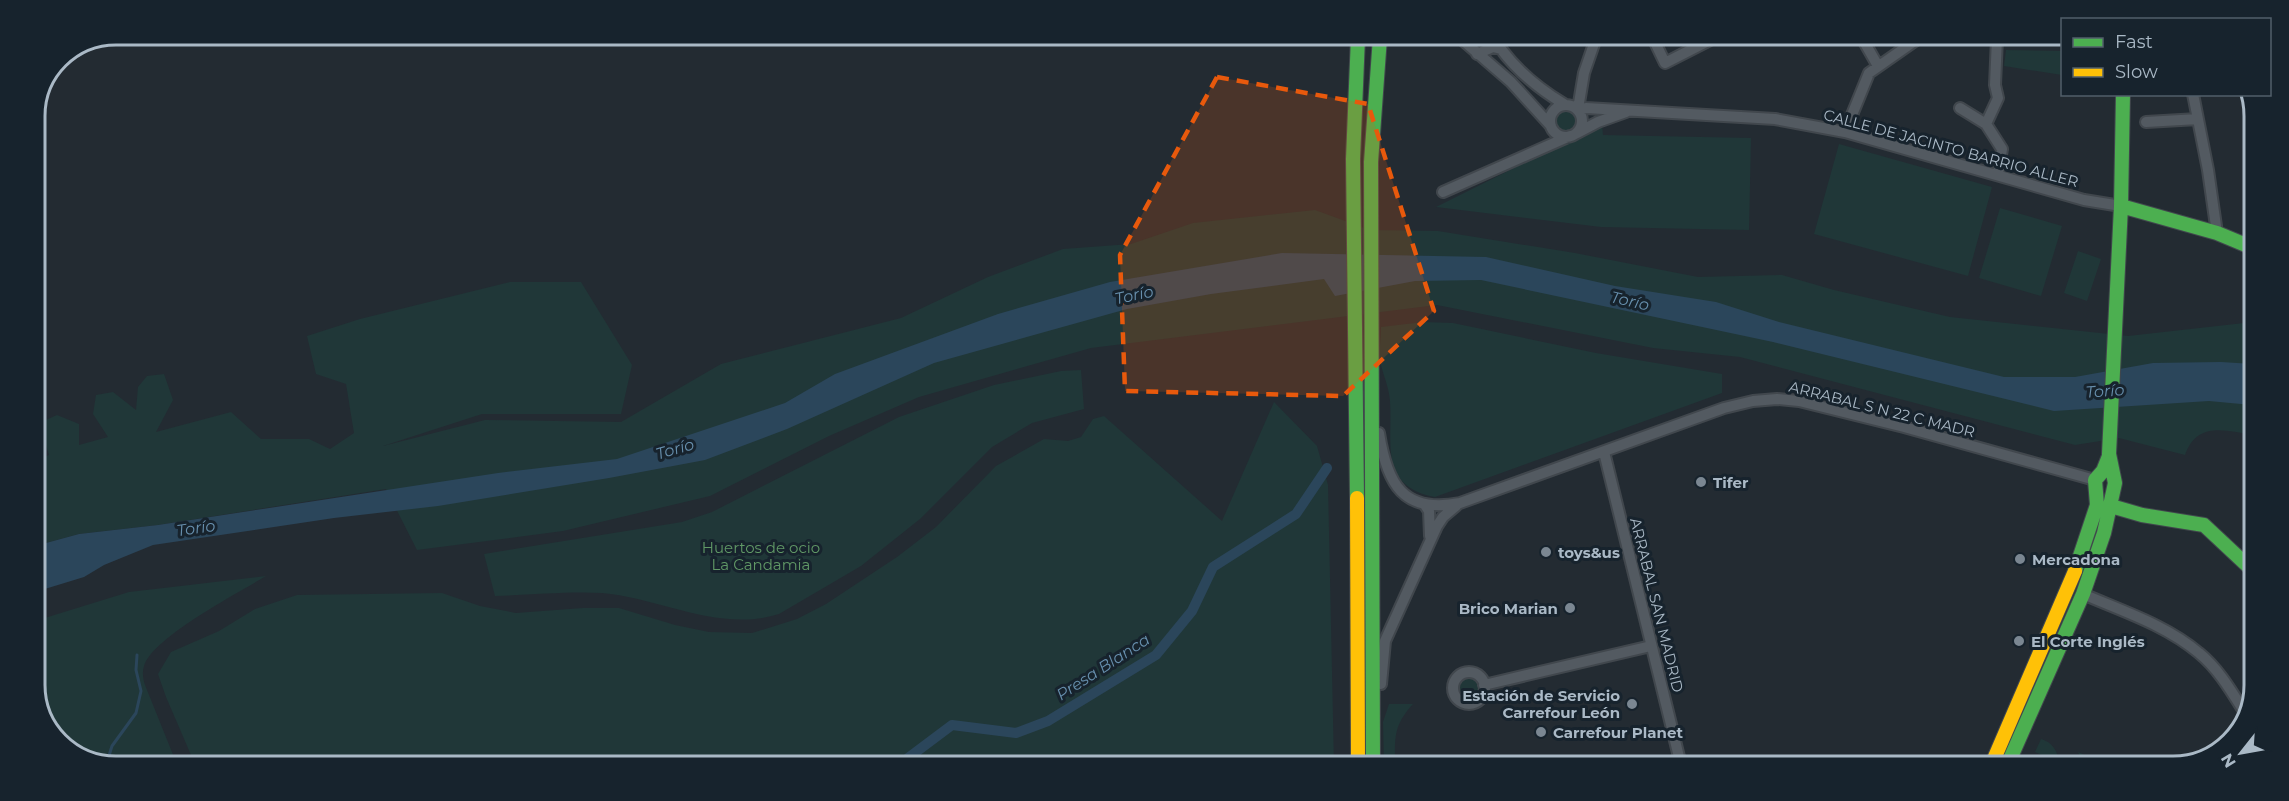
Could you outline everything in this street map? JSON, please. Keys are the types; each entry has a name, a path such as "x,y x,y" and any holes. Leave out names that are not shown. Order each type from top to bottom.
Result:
{"main road":[{"path":"1358,45 1353,159 1357,348 1358,756"},
{"path":"1372,756 1371,162 1379,45"},
{"path":"1995,756 2068,592 2085,546 2109,454 2121,206 2123,96"},
{"path":"2121,206 2244,243"},
{"path":"2011,756 2083,594 2104,533 2115,483 2101,481"},
{"path":"2111,499 2117,509 2175,520 2196,521 2204,525 2244,562"}],"street":[{"path":"1467,45 1511,81 1563,137 1573,135 1580,130 1583,120 1578,109 1584,73 1594,45"},
{"path":"1656,45 1665,63 1700,45"},
{"path":"1866,45 1878,66"},
{"path":"1845,132 1869,73 1909,45"},
{"path":"1986,124 1998,98 1995,85 1997,45"},
{"path":"1477,54 1493,47 1501,49 1528,80 1564,104 1578,109"},
{"path":"2193,96 2217,233"},
{"path":"1542,150 1553,128 1550,118 1554,110 1564,104"},
{"path":"1960,108 1986,124 2002,149 1998,174"},
{"name":"CALLE DE JACINTO BARRIO ALLER","path":"1578,109 1775,119 1845,132 2084,200 2121,206"},
{"name":"CALLE DE JACINTO BARRIO ALLER","path":"1443,192 1542,150 1598,122 1629,111"},
{"path":"2146,122 2198,119"},
{"name":"ARRABAL S N 22 C MADR","path":"1425,505 1442,507 1460,503 1724,408 1753,401 1777,399 1799,401 2101,481"},
{"path":"1373,400 1383,461 1389,475 1407,496 1425,505 1431,524 1430,539"},
{"name":"ARRABAL SAN MADRID","path":"1604,452 1679,756"},
{"name":"ARRABAL S N 22 C MADR","path":"1372,712 1380,694 1385,641 1430,539 1443,517 1460,503"},
{"path":"2083,594 2162,628 2200,653 2216,671 2240,707"},
{"path":"1484,684 1652,646"}],"highlighted area":[{"path":"1217,77 1368,104 1434,311 1343,396 1125,391 1120,255"}],"green space":[{"path":"2006,50 2061,51 2061,75 2004,66"},
{"path":"1566,108 1571,109 1577,115 1577,125 1571,131 1566,132 1561,131 1555,125 1554,120 1555,115 1561,109"},
{"path":"1602,124 1603,135 1751,138 1749,230 1601,227 1436,207"},
{"path":"1839,144 1992,187 1968,276 1814,234"},
{"path":"2000,208 2062,226 2041,296 1979,278"},
{"path":"1315,210 1370,230 1438,231 1575,253 1698,277 1782,275 1834,290 1950,317 2128,336 2244,323 2244,433 2222,430 2204,433 2190,444 2185,455 2119,438 2075,445 1740,357 1653,348 1437,305 1091,348 919,397 829,436 710,496 563,531 417,550 386,489 158,525 79,534 45,543 45,457 49,455 45,442 45,420 57,415 79,424 79,445 108,437 93,414 96,395 113,392 136,410 138,387 147,376 164,374 173,400 156,432 231,412 261,439 309,439 330,449 354,433 346,384 316,374 307,336 360,319 510,282 581,282 632,365 621,414 482,414 383,446 485,420 621,422 721,364 901,318 988,277 1063,249 1131,244 1193,223"},
{"path":"2078,251 2101,259 2087,301 2064,293"},
{"path":"1423,322 1453,323 1596,353 1722,374 1722,393 1435,497 1417,491 1404,483 1392,461 1389,395 1380,360 1381,327"},
{"name":"Huertos de ocio La Candamia","path":"1081,370 1084,409 1032,423 992,447 920,519 861,566 779,614 757,619 712,617 602,593 495,596 484,554 682,522 712,512 899,417 994,385 1061,371"},
{"path":"1274,402 1317,446 1328,485 1334,756 191,756 158,674 171,652 219,631 255,609 297,595 442,593 480,606 516,613 619,608 675,625 709,632 752,633 797,619 826,604 897,557 936,527 996,466 1044,439 1068,441 1081,437 1093,419 1104,416 1222,521"},
{"path":"266,576 179,629 163,642 144,666 145,685 174,756 116,756 85,749 60,728 52,716 46,699 45,618 129,592"},
{"path":"1469,678 1476,681 1479,688 1476,695 1469,698 1462,695 1459,688 1462,681"},
{"path":"1389,704 1413,704 1406,712 1396,733 1395,756 1384,756 1383,722"},
{"path":"2041,739 2054,748 2057,756 2044,756 2035,752"}],"water":[{"name":"Torío","path":"1282,253 1486,257 1615,286 1716,302 1779,322 2004,377 2075,377 2153,363 2244,363 2244,404 2209,401 2054,411 1773,342 1481,280 1415,281 1335,296 1324,279 1211,294 1127,309 934,363 787,429 705,460 438,506 334,518 153,545 104,565 84,577 45,589 45,543 79,534 158,525 498,473 617,459 785,403 835,374 998,314 1110,282"}],"waterway":[{"name":"Presa Blanca","path":"911,756 952,725 1016,733 1048,721 1156,655 1192,611 1213,567 1296,514 1327,468"},
{"path":"109,755 112,746 136,713 141,691 136,670 137,655"}],"traffic: fast":[{"path":"1357,498 1353,159 1358,45"},
{"path":"1373,756 1371,162 1379,45"},
{"path":"2011,756 2083,594 2104,533 2115,483 2109,454 2121,206 2123,96"},
{"path":"2121,206 2217,233 2244,244"},
{"path":"2075,571 2097,505 2095,480 2103,471 2109,456"},
{"path":"2111,506 2142,515 2204,525 2244,562"}],"traffic: slow":[{"path":"1357,498 1358,756"},
{"path":"1995,756 2075,571"}],"place":[{"name":"Tifer","path":"1701,482"},
{"name":"toys&us","path":"1546,552"},
{"name":"Mercadona","path":"2020,559"},
{"name":"Brico Marian","path":"1570,608"},
{"name":"El Corte Inglés","path":"2019,641"},
{"name":"Estación de Servicio Carrefour León","path":"1632,704"},
{"name":"Carrefour Planet","path":"1541,732"}]}
